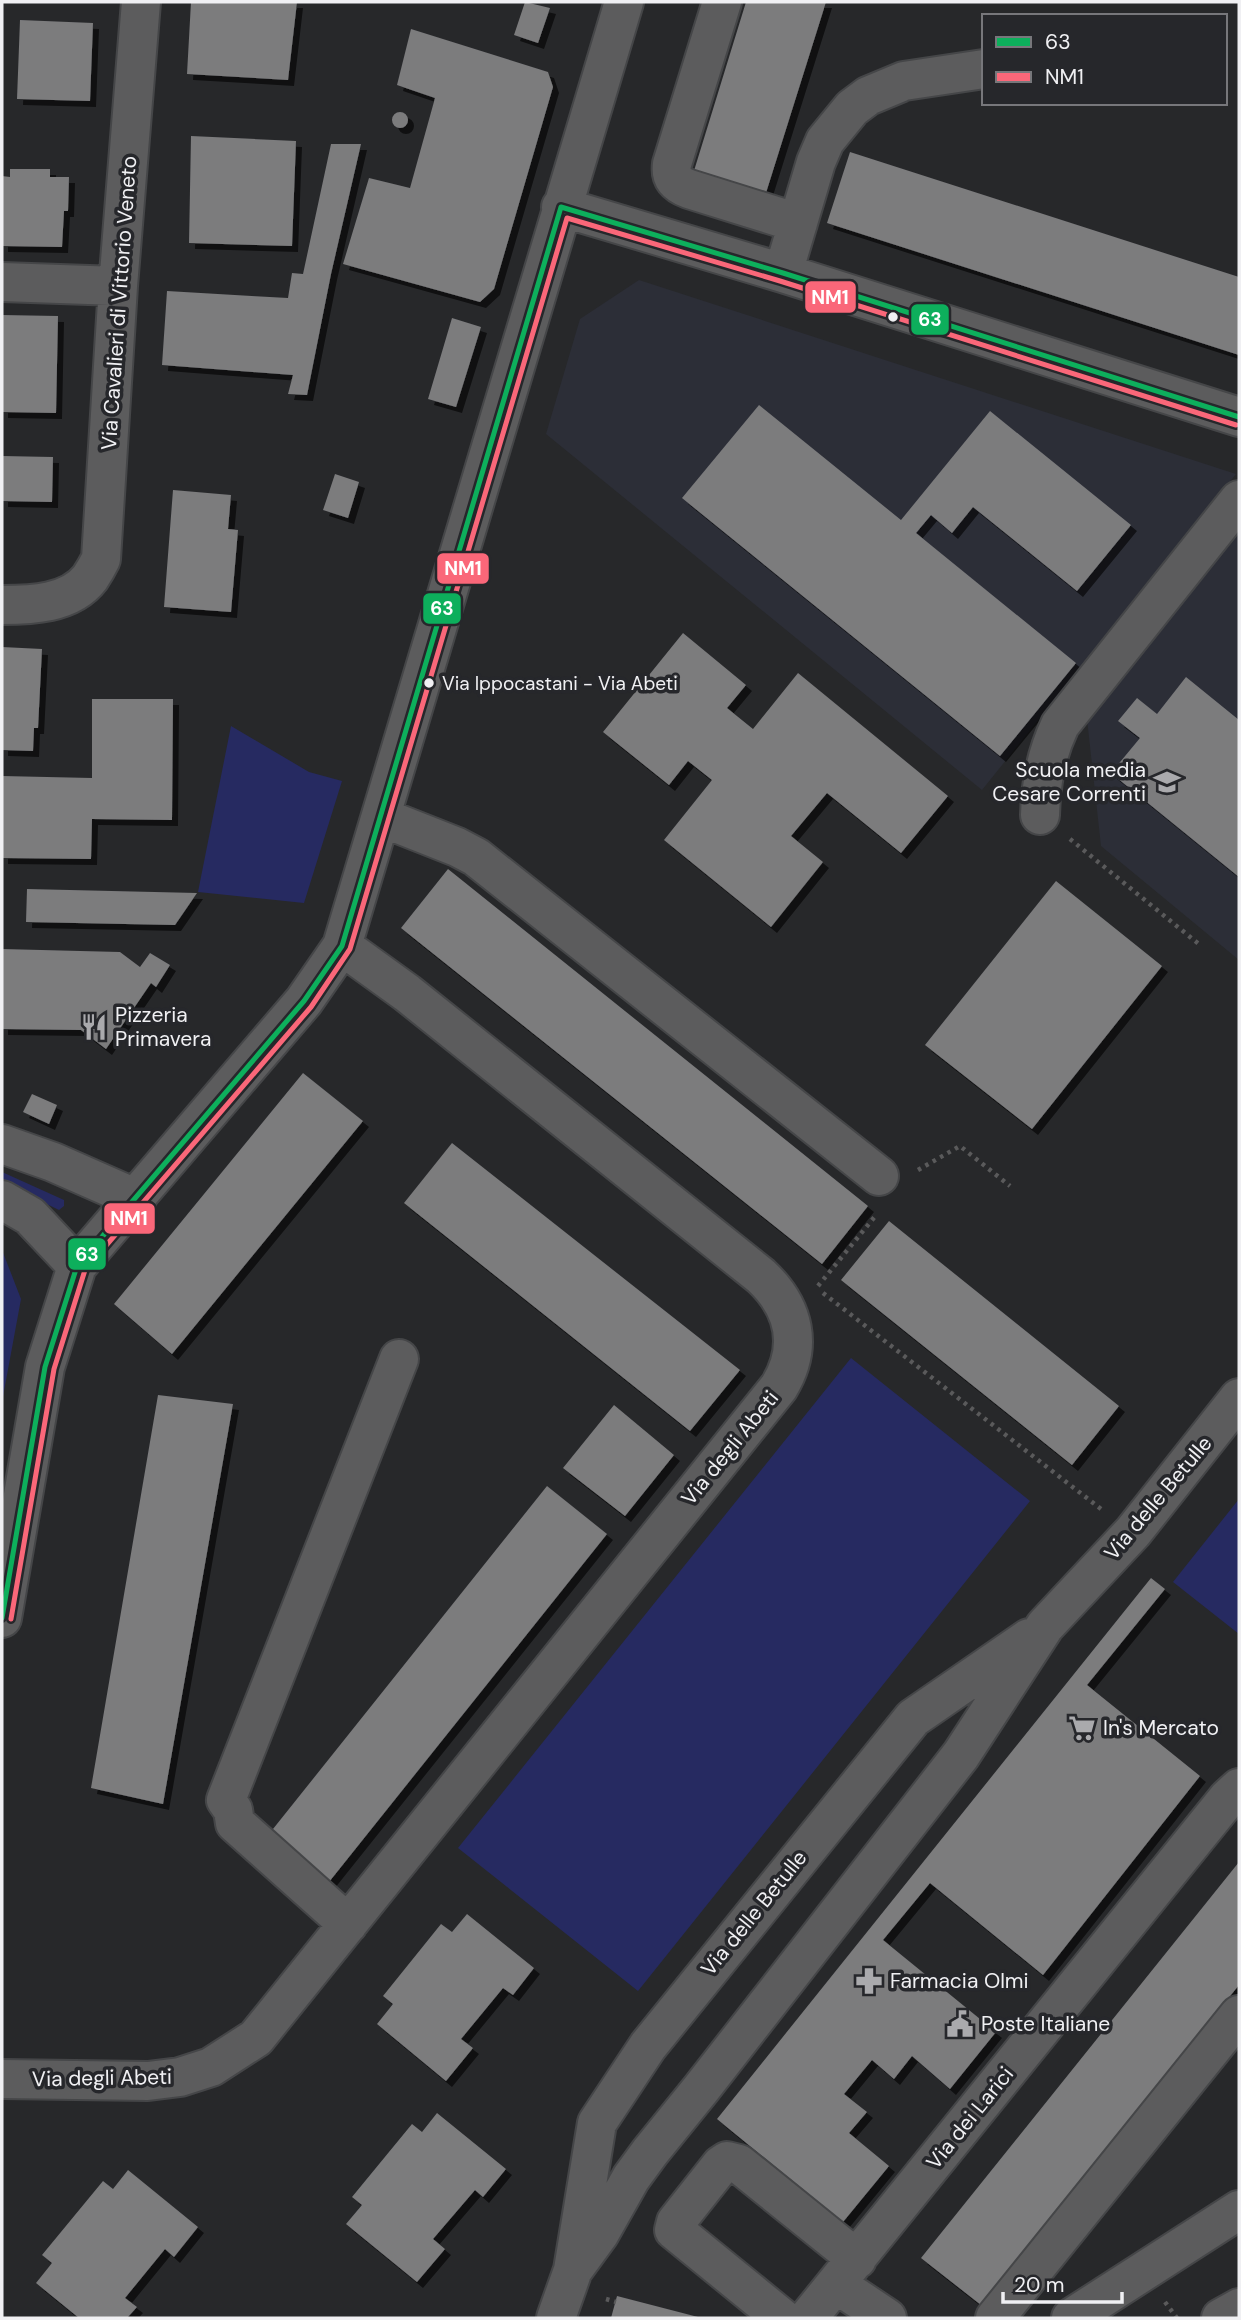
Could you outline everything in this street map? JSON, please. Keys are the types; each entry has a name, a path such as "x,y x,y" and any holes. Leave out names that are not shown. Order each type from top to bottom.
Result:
{"street":[{"name":"Via Cavalieri di Vittorio Veneto","path":"2,605 32,605 72,593 89,579 101,559 118,286 141,2"},
{"path":"2,1618 45,1367 77,1266 304,1001 342,946 624,2"},
{"path":"722,2 672,164 672,174 677,183 689,190 798,223"},
{"path":"783,273 825,141 852,108 868,96 904,81 982,69"},
{"path":"561,207 783,273 1239,417"},
{"path":"2,282 118,286"},
{"path":"1041,815 1041,782 1045,763 1060,725 1239,500"},
{"path":"381,817 476,857 879,1176"},
{"name":"Via degli Abeti","path":"2,2079 148,2081 180,2077 211,2067 256,2038 779,1387 791,1359 791,1323 781,1298 761,1276 407,993 342,946"},
{"path":"2,1144 53,1161 137,1199"},
{"path":"2,1200 30,1216 77,1266"},
{"path":"348,1924 235,1823 233,1810 226,1800 399,1359"},
{"name":"Via delle Betulle","path":"573,2270 600,2233 631,2178 650,2152 961,1755 1045,1626 1133,1532 1239,1398"},
{"name":"Via delle Betulle","path":"556,2318 573,2270 597,2123 648,2046 912,1718 1045,1626"},
{"name":"Via dei Larici","path":"808,2318 1228,1798 1239,1788"},
{"path":"995,2318 1239,2015"},
{"path":"782,2318 674,2230 676,2222 727,2161 739,2164 847,2272 887,2318"},
{"path":"1071,2318 1239,2210"},
{"path":"1221,2318 1239,2308"}],"path":[{"path":"1041,815 1200,945"},
{"path":"816,1288 1104,1512"},
{"path":"606,2299 616,2302"}],"shaded area":[{"path":"639,280 1236,474 982,790 546,434 580,319"},
{"name":"Scuola media Cesare Correnti","path":"1239,529 1239,960 1101,846 1087,719"},
{"path":"231,726 309,772 342,781 304,903 198,892"},
{"path":"2,1172 64,1200 64,1206 59,1210 2,1182"},
{"path":"2,1250 21,1299 2,1402"},
{"path":"851,1358 1030,1501 638,1991 458,1848"},
{"path":"1239,1499 1239,1634 1173,1582"}],"building":[{"path":"191,2 297,2 288,80 187,74"},
{"path":"525,2 550,8 538,43 514,35"},
{"path":"746,2 826,2 765,196 693,174"},
{"path":"20,20 93,23 90,101 17,99"},
{"path":"411,29 548,72 553,87 494,289 480,302 343,264 369,178 410,188 435,98 397,85"},
{"path":"397,112 403,112 408,120 406,126 397,128 392,123 392,117"},
{"path":"191,136 296,141 292,246 189,243"},
{"path":"331,144 361,144 307,395 288,394 293,375 162,365 167,291 288,298 292,273 303,274"},
{"path":"850,152 1239,277 1239,355 827,223"},
{"path":"10,169 50,169 50,177 69,177 68,211 64,211 62,247 2,246 2,176 10,177"},
{"path":"2,315 58,316 56,413 2,412"},
{"path":"452,318 481,327 456,407 428,399"},
{"path":"759,405 901,520 990,411 1131,525 1077,591 973,507 952,533 931,515 916,533 1076,663 1000,756 682,498"},
{"path":"2,456 53,457 52,502 2,501"},
{"path":"335,474 359,482 348,518 323,510"},
{"path":"173,490 231,495 228,529 238,530 231,612 164,607"},
{"path":"683,633 746,685 727,708 753,729 798,673 948,796 901,853 827,793 791,836 823,862 771,927 664,840 712,780 688,761 669,785 603,732"},
{"path":"2,647 42,649 38,728 34,728 33,751 2,750"},
{"path":"1186,677 1239,720 1239,877 1111,773 1140,738 1118,721 1137,698 1157,714"},
{"path":"92,699 173,699 172,820 92,819 91,859 2,858 2,776 92,778"},
{"path":"448,869 868,1206 822,1264 401,928"},
{"path":"1056,881 1162,966 1032,1129 925,1045"},
{"path":"27,889 197,893 175,925 26,922"},
{"path":"2,949 120,952 140,967 150,953 170,965 156,987 151,983 106,1049 81,1030 2,1029"},
{"path":"303,1073 363,1121 172,1354 114,1304"},
{"path":"32,1094 57,1105 49,1124 23,1112"},
{"path":"452,1143 740,1370 690,1431 404,1203"},
{"path":"889,1221 1119,1406 1072,1465 841,1280"},
{"path":"158,1395 233,1404 163,1804 91,1788"},
{"path":"614,1405 674,1455 625,1516 563,1468"},
{"path":"547,1486 607,1534 325,1887 265,1839"},
{"path":"1151,1578 1165,1589 1087,1685 1200,1776 1043,1975 930,1883 883,1940 996,2032 950,2089 912,2056 894,2079 872,2060 844,2094 867,2112 849,2133 889,2166 843,2222 717,2119"},
{"path":"1239,1862 1239,1985 981,2305 921,2258"},
{"path":"467,1914 534,1968 513,1995 503,1988 461,2039 473,2048 446,2081 377,2024 393,2004 383,1996 441,1924 452,1932"},
{"path":"437,2113 506,2169 483,2197 475,2190 433,2239 445,2249 417,2282 346,2224 362,2205 352,2197 412,2124 422,2132"},
{"path":"128,2170 198,2227 174,2257 165,2249 125,2298 137,2307 127,2318 79,2318 36,2283 52,2263 42,2255 103,2181 113,2189"},
{"path":"617,2296 698,2317 698,2318 611,2318"}],"transit line":[{"name":"63","path":"2,1618 45,1367 77,1266 304,1001 342,946 561,207 783,273 1239,417"},
{"name":"NM1","path":"11,1619 54,1369 85,1270 311,1007 350,949 567,218 780,281 1236,425"}],"place":[{"name":"Via Ippocastani - Via Abeti","path":"429,683"},
{"name":"Scuola media Cesare Correnti","path":"1167,782"},
{"name":"Pizzeria Primavera","path":"94,1027"},
{"name":"In's Mercato","path":"1082,1728"},
{"name":"Farmacia Olmi","path":"869,1981"},
{"name":"Poste Italiane","path":"960,2024"}]}
